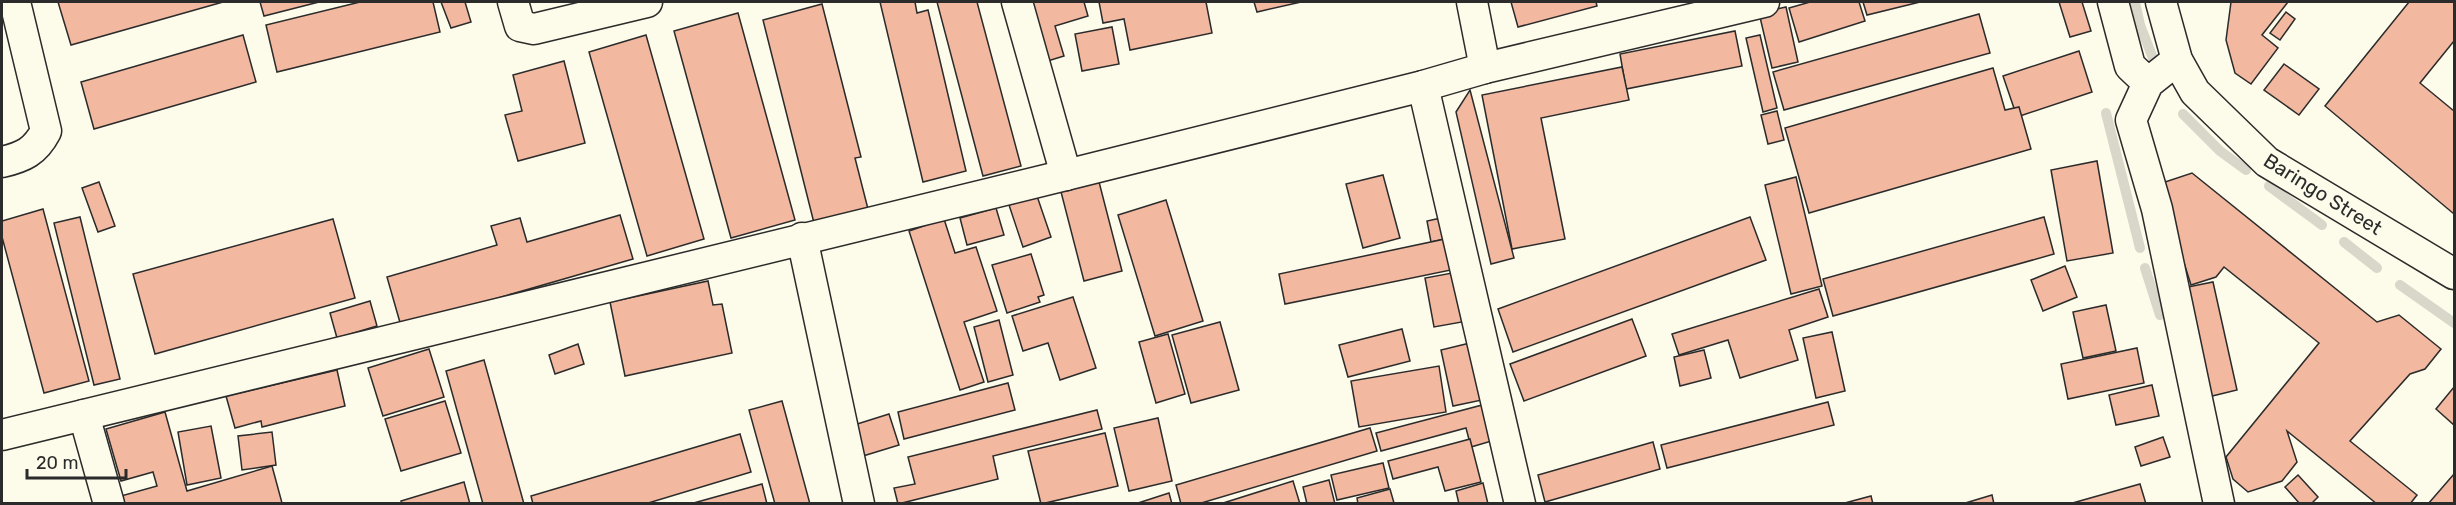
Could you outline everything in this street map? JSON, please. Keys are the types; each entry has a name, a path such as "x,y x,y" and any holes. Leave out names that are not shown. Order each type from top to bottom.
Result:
{"street":[{"path":"2,162 23,157 32,151 46,131 15,2"},
{"path":"513,2 520,26 534,29 647,2"},
{"path":"1017,2 1066,176"},
{"path":"1472,2 1485,68"},
{"path":"2,435 802,238 1066,176 1423,87 1485,68 1764,2"},
{"path":"2113,2 2130,66 2148,83"},
{"name":"Baringo Street","path":"2161,2 2177,60 2195,92 2267,162 2454,274"},
{"path":"2177,60 2148,83 2131,120 2157,209 2219,504"},
{"path":"1423,87 1520,504"},
{"path":"802,238 859,504"},
{"path":"84,415 109,504"}],"building":[{"path":"58,2 223,2 71,45"},
{"path":"260,2 319,2 264,16"},
{"path":"360,2 433,2 440,32 277,72 266,25"},
{"path":"441,2 465,2 471,22 451,28"},
{"path":"880,2 915,2 917,13 928,10 966,171 923,182"},
{"path":"937,2 977,2 1021,166 983,176"},
{"path":"1022,2 1084,2 1088,16 1055,26 1064,56 1041,63"},
{"path":"1099,2 1206,2 1212,33 1130,50 1124,19 1103,23"},
{"path":"1254,2 1301,2 1257,12"},
{"path":"1511,2 1596,2 1597,6 1518,27"},
{"path":"1810,2 1859,2 1865,21 1799,42 1789,8"},
{"path":"1863,2 1920,2 1867,15"},
{"path":"2059,2 2082,2 2091,31 2070,37"},
{"path":"2231,2 2288,2 2262,35 2278,48 2251,84 2235,73 2226,40"},
{"path":"2409,2 2454,2 2454,41 2420,83 2454,111 2454,214 2325,106"},
{"path":"822,4 861,157 855,158 868,209 814,223 763,20"},
{"path":"1786,7 1798,62 1772,68 1759,13"},
{"path":"2286,12 2295,19 2280,40 2270,33"},
{"path":"738,13 795,220 731,238 674,31"},
{"path":"1979,14 1990,53 1784,110 1773,72"},
{"path":"1112,27 1119,64 1082,71 1075,34"},
{"path":"1735,31 1742,66 1626,89 1620,54"},
{"path":"243,35 256,82 94,129 81,82"},
{"path":"646,35 704,239 647,256 589,52"},
{"path":"1760,35 1777,108 1763,112 1746,38"},
{"path":"2079,51 2092,92 2017,117 2003,76"},
{"path":"564,61 585,143 518,161 505,115 522,111 513,75"},
{"path":"2284,64 2319,89 2299,115 2264,90"},
{"path":"1622,67 1629,100 1541,118 1565,239 1512,249 1482,95"},
{"path":"1993,68 2005,110 2019,107 2031,149 1809,213 1785,128"},
{"path":"1470,90 1514,258 1491,264 1456,112"},
{"path":"1777,111 1784,140 1768,144 1761,115"},
{"path":"2097,161 2113,253 2067,261 2051,170"},
{"path":"2192,173 2377,322 2399,315 2441,349 2425,369 2410,374 2350,441 2417,495 2410,504 2377,504 2287,431 2297,462 2282,481 2248,492 2233,479 2226,457 2319,343 2224,267 2216,277 2191,285 2159,184"},
{"path":"1383,175 1400,238 1363,248 1346,184"},
{"path":"1796,177 1822,286 1791,294 1765,185"},
{"path":"1098,178 1122,271 1084,281 1060,188"},
{"path":"99,182 115,226 98,232 82,188"},
{"path":"1037,196 1051,237 1023,247 1009,205"},
{"path":"1166,200 1203,321 1155,336 1118,215"},
{"path":"996,208 1004,235 967,245 960,218"},
{"path":"43,209 89,381 44,393 2,237 2,221"},
{"path":"620,215 633,259 401,326 387,277 497,245 491,226 520,218 527,242"},
{"path":"80,217 120,379 94,385 54,223"},
{"path":"1750,217 1766,260 1513,352 1498,309"},
{"path":"2044,217 2054,254 1833,316 1823,279"},
{"path":"1441,218 1445,239 1431,242 1427,221"},
{"path":"333,219 355,298 155,354 133,274"},
{"path":"944,219 955,253 976,247 997,311 964,322 984,382 960,390 909,231"},
{"path":"1445,239 1451,270 1285,304 1279,274"},
{"path":"1031,254 1044,295 1038,297 1040,302 1007,313 992,265"},
{"path":"2065,266 2077,297 2043,311 2031,280"},
{"path":"1452,273 1462,322 1434,327 1425,278"},
{"path":"708,281 713,305 722,304 732,353 625,376 610,302"},
{"path":"2213,282 2237,390 2208,397 2183,288"},
{"path":"1819,289 1828,317 1789,330 1798,360 1740,378 1728,340 1679,355 1672,334"},
{"path":"1073,297 1096,368 1060,380 1048,343 1023,351 1012,316"},
{"path":"370,301 377,326 337,338 330,313"},
{"path":"2106,305 2116,351 2083,358 2073,312"},
{"path":"1632,319 1646,356 1524,401 1510,364"},
{"path":"999,320 1013,375 988,382 974,327"},
{"path":"1220,322 1239,390 1191,403 1172,335"},
{"path":"1402,329 1410,361 1348,377 1339,345"},
{"path":"1832,332 1845,391 1816,398 1803,338"},
{"path":"1168,334 1185,394 1156,403 1139,342"},
{"path":"1470,343 1482,400 1453,406 1441,350"},
{"path":"578,344 584,364 555,374 549,355"},
{"path":"2137,348 2144,383 2068,399 2061,364"},
{"path":"429,349 444,397 383,416 368,368"},
{"path":"1704,350 1711,378 1680,386 1674,357"},
{"path":"484,360 524,504 483,504 446,371"},
{"path":"1439,366 1446,412 1359,427 1351,381"},
{"path":"337,370 345,406 262,427 261,421 235,428 226,396"},
{"path":"1008,383 1015,410 904,439 898,412"},
{"path":"2152,385 2159,416 2116,425 2109,395"},
{"path":"2454,387 2454,425 2436,409"},
{"path":"445,401 461,453 401,471 385,419"},
{"path":"782,401 810,504 775,504 749,410"},
{"path":"1828,402 1834,425 1667,468 1661,445"},
{"path":"1486,404 1495,440 1471,447 1466,428 1381,451 1376,433"},
{"path":"1097,410 1102,429 993,456 998,479 898,504 894,488 915,484 908,457"},
{"path":"165,412 187,491 272,466 282,503 123,504 121,496 157,486 153,472 121,481 106,429"},
{"path":"889,414 899,445 863,456 854,425"},
{"path":"1158,418 1172,481 1129,491 1114,428"},
{"path":"211,426 221,478 187,485 178,432"},
{"path":"1370,428 1377,451 1198,504 1181,504 1176,485"},
{"path":"272,432 276,465 242,470 238,436"},
{"path":"1105,433 1118,486 1041,504 1028,451"},
{"path":"740,434 751,472 645,504 533,504 531,496"},
{"path":"2163,437 2170,457 2141,466 2135,447"},
{"path":"1470,439 1481,482 1445,491 1438,467 1393,479 1388,461"},
{"path":"1653,442 1660,469 1545,502 1538,475"},
{"path":"1383,463 1389,488 1337,500 1331,475"},
{"path":"2454,474 2454,504 2428,504"},
{"path":"2298,475 2318,497 2311,504 2300,504 2285,487"},
{"path":"1329,480 1335,504 1307,504 1303,487"},
{"path":"1293,481 1300,504 1220,504"},
{"path":"464,482 470,504 402,504 401,501"},
{"path":"1483,483 1488,504 1459,504 1456,491"},
{"path":"762,484 767,504 690,504"},
{"path":"2140,484 2146,504 2069,504"},
{"path":"1390,489 1394,503 1358,504 1357,498"},
{"path":"1169,493 1172,504 1135,504"},
{"path":"1992,495 1994,504 1962,504"},
{"path":"1871,496 1873,504 1841,504"}],"waterway":[{"path":"2135,2 2140,25 2156,66"},
{"path":"2106,113 2140,248"},
{"path":"2183,114 2220,151 2246,170"},
{"path":"2269,186 2322,225"},
{"path":"2344,242 2377,268"},
{"path":"2145,268 2160,315"},
{"path":"2400,285 2454,323"}]}
